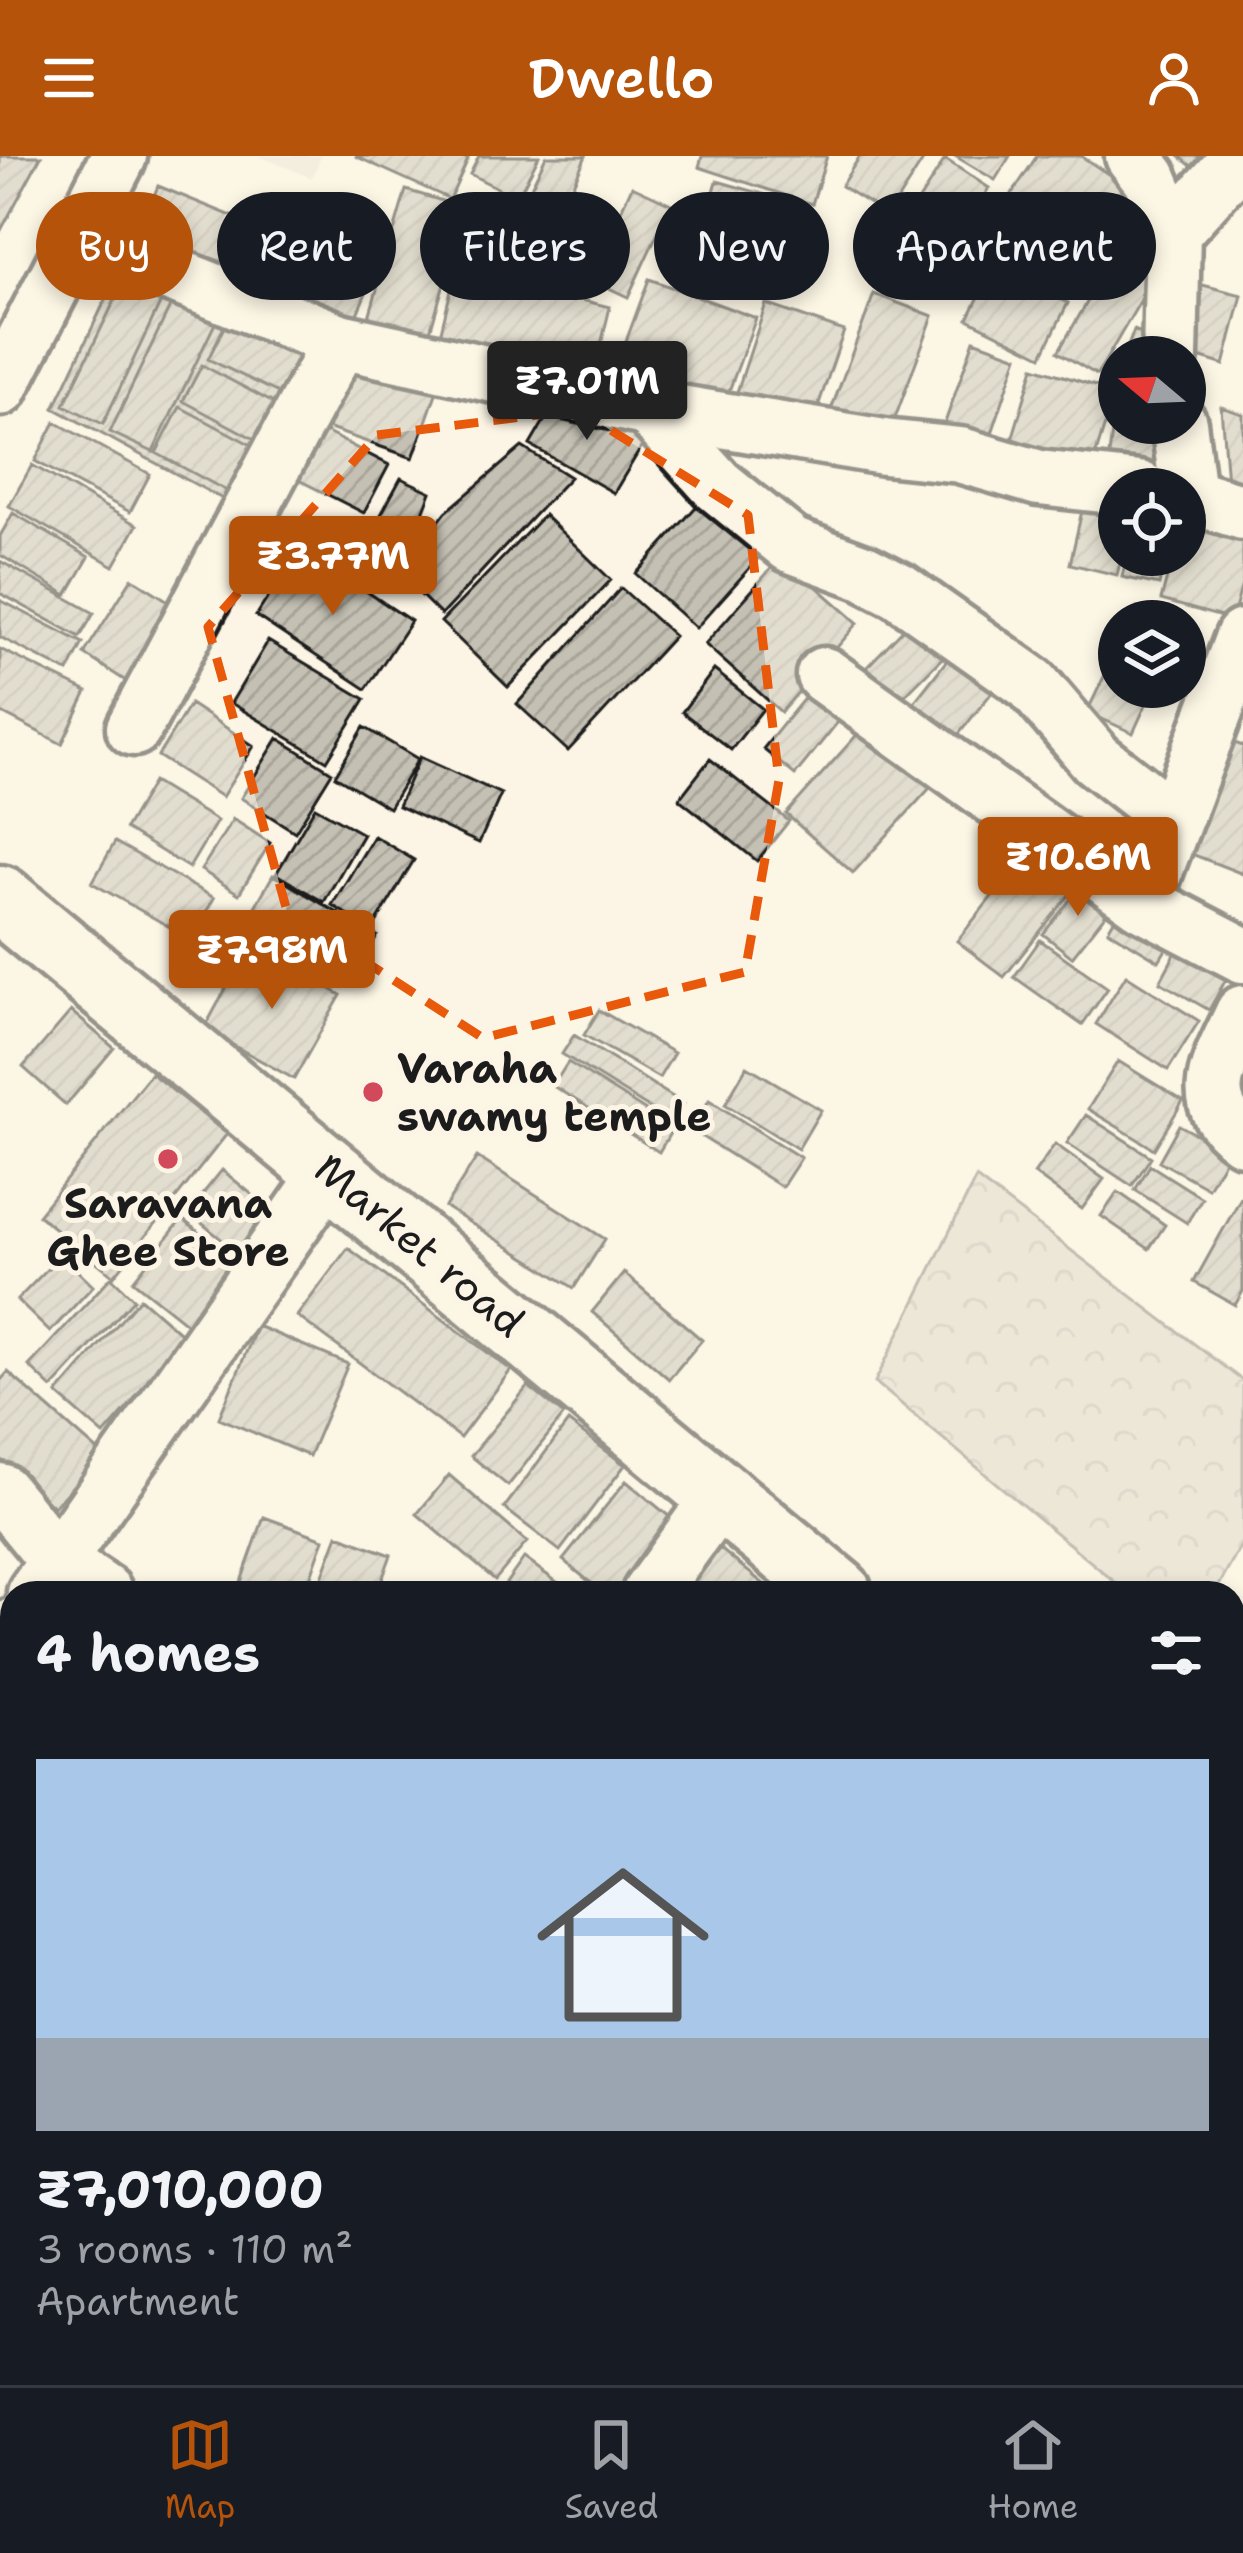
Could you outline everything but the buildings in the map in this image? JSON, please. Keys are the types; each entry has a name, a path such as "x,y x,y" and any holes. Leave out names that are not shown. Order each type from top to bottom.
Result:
{"street":[{"path":"100,192 119,156"},
{"path":"1133,156 1150,178 1173,232 1171,336"},
{"path":"1173,232 1241,156"},
{"path":"193,283 340,341 647,407 960,455 1040,478 1098,484"},
{"path":"0,388 45,300"},
{"path":"134,728 340,341"},
{"path":"647,407 717,485 791,545 899,590 1032,684 1096,759 1174,820"},
{"path":"1206,502 1243,512"},
{"path":"1143,903 1243,637"},
{"path":"824,675 1143,903 1243,956"},
{"name":"Market road","path":"0,899 824,1581"},
{"path":"1243,1013 1216,1072 1213,1100 1226,1125 1243,1138"},
{"path":"0,1491 46,1577 330,1171"},
{"path":"659,1581 722,1494"}],"highlighted area":[{"path":"578,410 748,515 779,780 745,972 483,1038 287,911 208,627 377,435"}],"shaded area":[{"path":"259,156 321,156 312,178"}],"green space":[{"path":"976,1178 1243,1381 1243,1542 1222,1581 1114,1581 875,1382"}],"place":[{"name":"Varaha swamy temple","path":"373,1092"},
{"name":"Saravana Ghee Store","path":"168,1159"}]}
